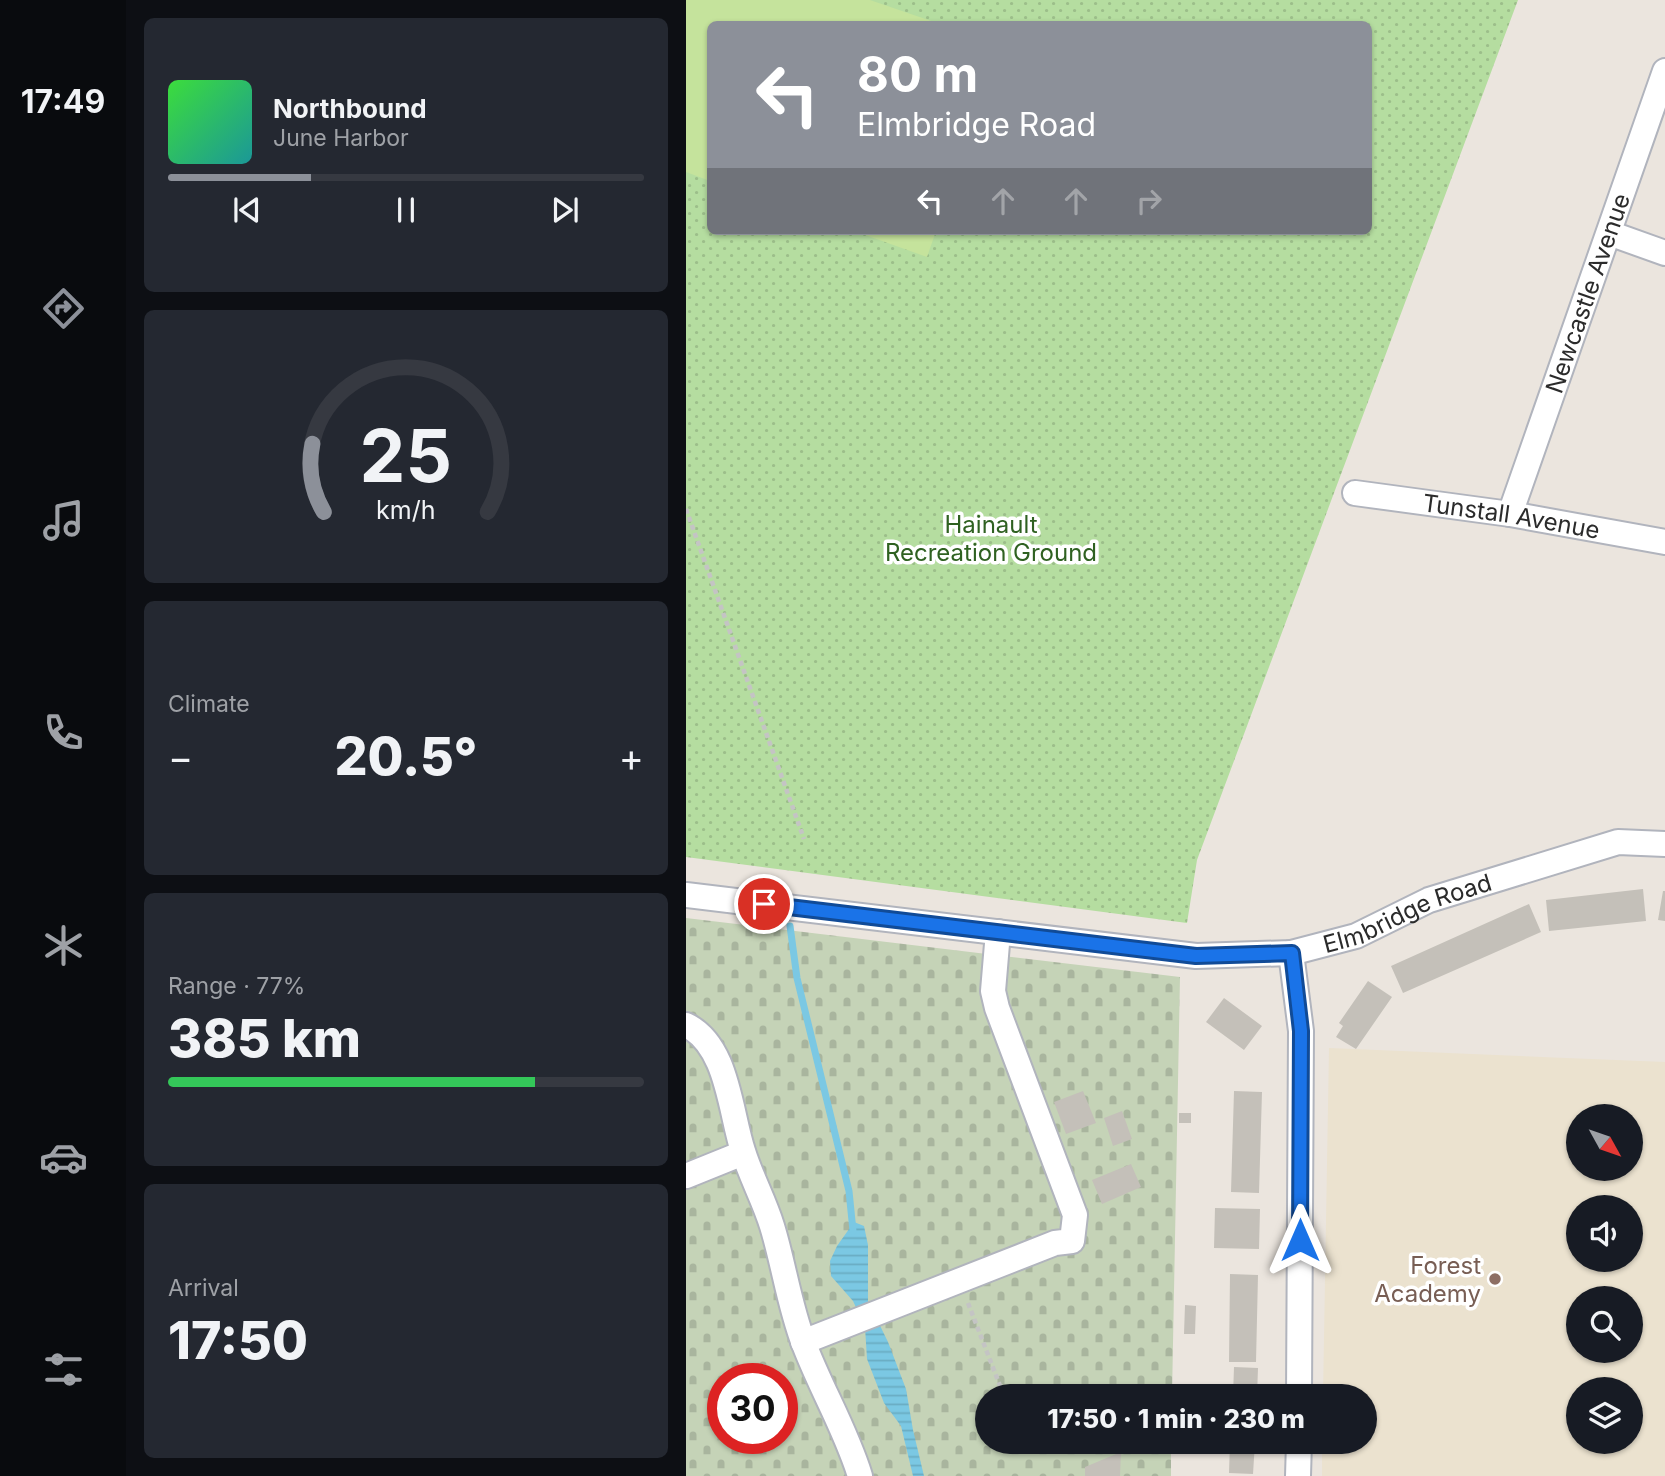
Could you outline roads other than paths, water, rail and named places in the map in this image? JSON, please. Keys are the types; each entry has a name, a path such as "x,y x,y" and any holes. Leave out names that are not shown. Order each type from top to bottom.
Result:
{"street":[{"name":"Newcastle Avenue","path":"1510,514 1665,71"},
{"path":"1609,233 1665,253"},
{"name":"Tunstall Avenue","path":"1355,493 1510,514 1665,542"},
{"name":"Elmbridge Road","path":"686,895 1196,956 1292,953 1356,936 1429,900 1618,842 1665,844"},
{"path":"803,1342 1055,1243 1072,1241 1075,1215 997,1008 993,991 998,932"},
{"path":"1292,953 1301,1031 1299,1384"},
{"path":"686,1025 706,1039 714,1055 733,1108 743,1153 772,1227 791,1308 816,1376 850,1445 860,1476"},
{"path":"686,1176 743,1153"},
{"path":"1298,1476 1299,1454"}],"water":[{"path":"854,1222 864,1226 868,1245 868,1301 888,1342 906,1389 924,1476 913,1476 901,1426 884,1403 867,1359 865,1327 853,1301 831,1276 830,1261"}],"waterway":[{"path":"790,926 797,978 849,1191 853,1231"}],"place":[{"name":"Forest Academy","path":"1495,1279"}],"park label":[{"name":"Hainault Recreation Ground","path":"991,538"}]}
